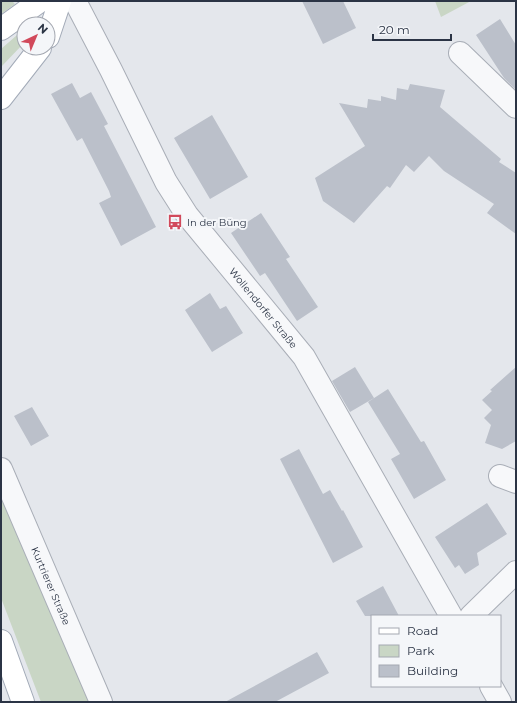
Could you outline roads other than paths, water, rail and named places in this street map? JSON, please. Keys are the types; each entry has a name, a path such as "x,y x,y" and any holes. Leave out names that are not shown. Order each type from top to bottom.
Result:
{"main road":[{"path":"1,29 40,1"},
{"path":"55,16 60,1"},
{"path":"1,98 34,56"},
{"path":"1,641 23,702"}],"street":[{"name":"Wollendorfer Straße","path":"75,1 166,182 187,215 304,357 450,615"},
{"path":"460,53 516,111"},
{"name":"Kurtrierer Straße","path":"1,469 101,702"},
{"path":"472,615 516,572"},
{"path":"491,687 500,702"}],"place":[{"name":"In der Büng","path":"175,222"}]}
